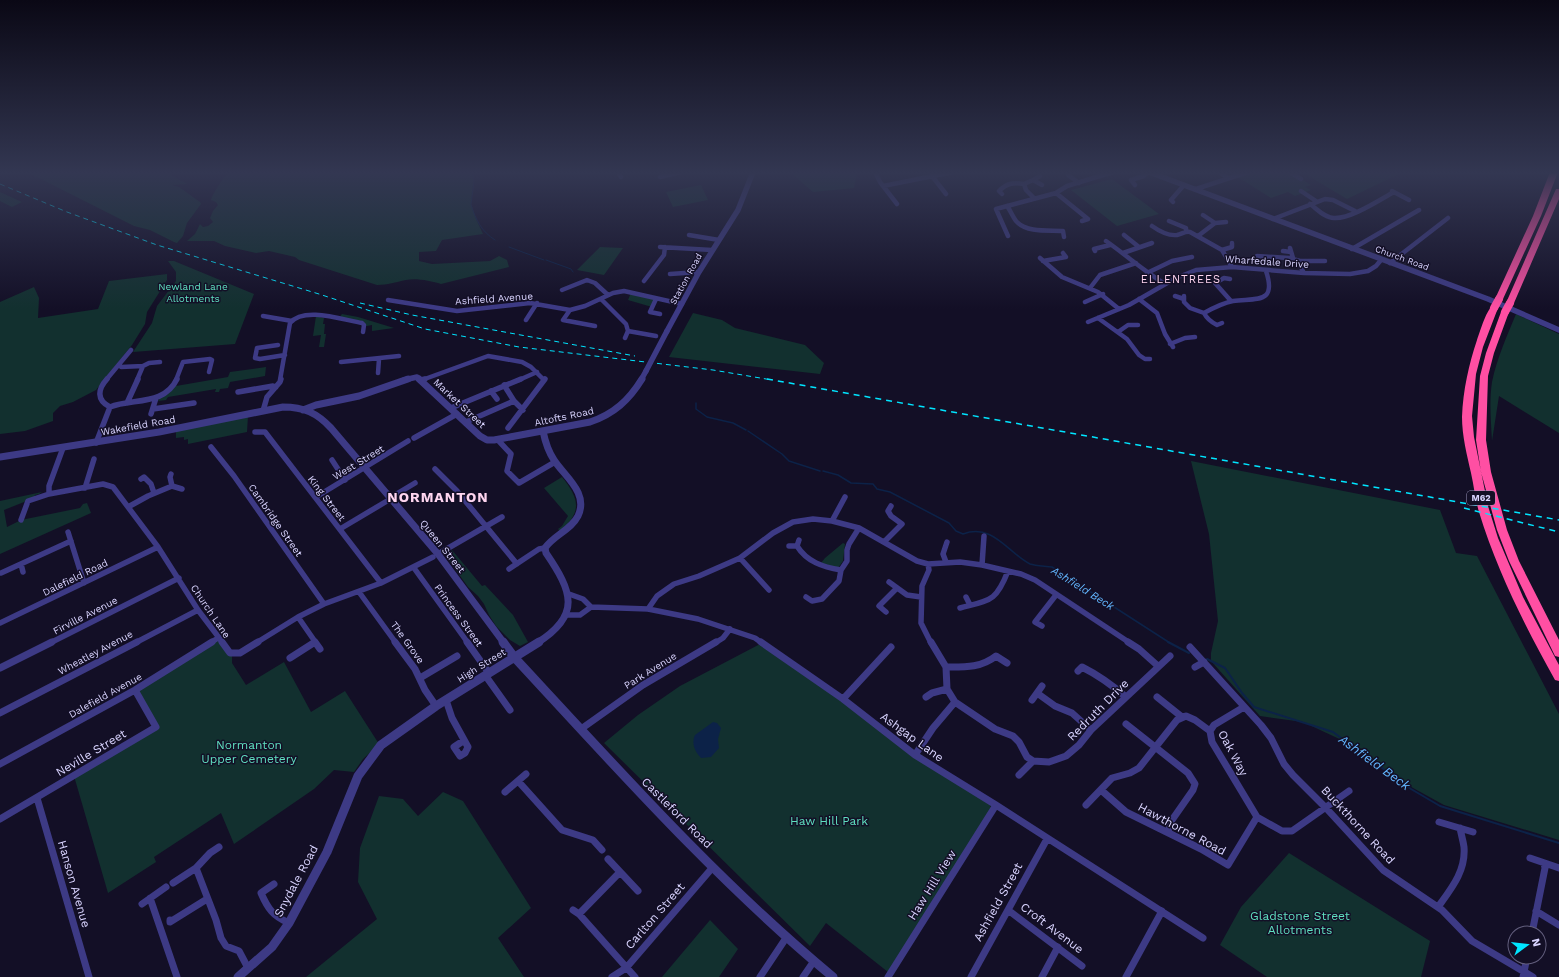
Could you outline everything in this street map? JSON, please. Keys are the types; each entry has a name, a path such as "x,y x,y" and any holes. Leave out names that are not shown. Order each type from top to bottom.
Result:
{"highway":[{"name":"M62","path":"1535,218 1496,303 1477,351 1468,395 1468,435 1485,516 1503,565 1521,607 1559,676"},
{"name":"M62","path":"1547,218 1507,308 1490,352 1484,376 1481,440 1486,472 1502,530 1514,561 1559,652"}],"street":[{"name":"Station Road","path":"667,331 699,272 733,218"},
{"path":"1000,218 1008,236"},
{"path":"1015,218 1024,226 1035,229 1063,230 1064,237"},
{"path":"1082,221 1088,219 1086,218"},
{"path":"1207,218 1215,223"},
{"name":"Church Road","path":"1269,218 1488,299 1559,330"},
{"path":"1352,249 1405,218"},
{"path":"1390,263 1448,218"},
{"path":"1169,220 1186,228 1186,231 1222,250 1232,267"},
{"path":"1198,236 1215,223 1226,222"},
{"path":"1151,228 1177,236 1186,231"},
{"path":"689,235 719,240"},
{"path":"1124,235 1139,247"},
{"path":"1089,246 1094,250 1108,243 1123,253 1147,273 1165,284"},
{"path":"1123,253 1152,243"},
{"path":"1222,250 1230,248 1234,245"},
{"path":"644,281 664,255 662,247 712,250"},
{"path":"1283,251 1291,250 1292,258"},
{"path":"1063,253 1066,257 1041,259 1062,276 1103,294 1119,309"},
{"path":"1257,256 1264,254 1292,258 1300,261 1317,258 1325,261"},
{"path":"1167,256 1172,261"},
{"path":"1147,273 1172,261 1192,259"},
{"name":"Wharfedale Drive","path":"1088,322 1119,309 1165,284 1196,270 1214,267 1232,267 1304,274 1360,273 1376,266 1381,260"},
{"path":"1300,261 1299,264 1304,274"},
{"path":"1090,288 1100,275 1136,263"},
{"path":"1204,313 1221,304 1232,301 1260,298 1267,294 1270,286 1266,271"},
{"path":"674,274 699,272"},
{"path":"1209,283 1215,283 1227,277"},
{"path":"562,290 587,279 594,280 608,295"},
{"path":"1215,283 1232,301"},
{"path":"595,326 563,320 570,310 576,309 618,291 682,304"},
{"path":"1085,302 1103,294"},
{"path":"1176,296 1184,297 1184,302 1190,308 1204,313 1213,323 1217,325 1222,323"},
{"path":"601,299 626,324 628,331 625,338"},
{"path":"656,299 650,312 660,314"},
{"path":"1139,299 1157,313 1165,334 1172,345 1185,338 1195,337"},
{"name":"Ashfield Avenue","path":"388,300 458,311 530,302 570,310"},
{"path":"422,305 426,300"},
{"path":"526,320 537,303"},
{"path":"263,411 264,403 267,397 280,382 292,321 297,316 311,314 362,323 364,325 363,332"},
{"path":"263,316 292,321"},
{"path":"1098,318 1109,328 1118,332 1129,341 1138,355 1146,360"},
{"path":"1118,332 1128,325 1138,325"},
{"path":"628,331 656,336"},
{"name":"Altofts Road","path":"494,440 597,420 618,409 633,394 667,331"},
{"path":"278,345 257,348 255,358 260,359 285,355"},
{"path":"131,350 106,380 100,391 101,401 110,407 156,398 166,394 176,383 183,362 210,359 212,360 209,372"},
{"path":"341,362 399,356"},
{"path":"289,407 319,404 359,397 393,384 419,379 477,357 488,356 522,362 545,379 508,428"},
{"path":"378,373 379,359"},
{"path":"124,368 143,366 148,363 159,361"},
{"path":"127,403 143,366"},
{"path":"451,408 537,372"},
{"name":"Market Street","path":"419,379 480,436 494,440"},
{"path":"238,392 273,386 276,387"},
{"path":"504,386 514,401 523,410"},
{"path":"492,391 497,399"},
{"path":"156,398 152,412 194,403"},
{"path":"466,422 514,401"},
{"path":"304,411 319,404"},
{"path":"318,415 319,404"},
{"path":"96,443 110,407"},
{"name":"Queen Street","path":"279,408 289,407 318,415 331,428 366,469 388,500 436,556 514,657"},
{"name":"Wakefield Road","path":"0,457 96,443 279,408"},
{"name":"Queen Street","path":"279,408 304,411"},
{"path":"414,438 457,414"},
{"path":"509,569 539,549 545,548 571,526 579,516 582,505 577,489 547,450 543,431"},
{"name":"King Street","path":"255,432 265,432 381,583"},
{"path":"494,440 511,454 507,470 518,483 555,462"},
{"name":"West Street","path":"316,497 366,469 408,441"},
{"name":"Cambridge Street","path":"211,447 234,476 324,604"},
{"path":"49,494 49,486 62,448"},
{"path":"85,488 93,468 94,459"},
{"path":"332,460 339,467 339,472 345,480"},
{"path":"435,469 457,491 517,564"},
{"path":"171,474 170,477 172,486"},
{"path":"141,479 144,477 148,480 154,493"},
{"path":"340,529 415,483"},
{"name":"Church Lane","path":"21,520 28,501 34,498 103,484 110,485 158,548 198,610 228,652 238,654 298,617 324,604 359,592 414,568 502,517"},
{"path":"128,507 154,493 172,486 182,489"},
{"path":"832,521 845,497"},
{"path":"887,509 891,516 902,524"},
{"path":"648,609 657,596 674,584 699,576 740,558 773,533 793,522 813,519 832,521 859,528 885,541 909,556 928,564 946,562 982,565 1021,574 1035,580 1139,649 1158,666"},
{"path":"885,541 902,524 909,523"},
{"path":"806,597 812,604 822,599 839,581 840,570 847,561 847,550 849,544 859,528"},
{"path":"68,532 84,583"},
{"path":"982,565 984,536"},
{"path":"1,573 71,541"},
{"path":"789,546 798,543 806,558 822,567 840,570"},
{"path":"946,562 944,554 946,545 952,550"},
{"name":"Dalefield Road","path":"0,623 158,548"},
{"path":"545,548 546,553 565,582 569,594 580,597 591,607 582,615 566,615"},
{"path":"740,558 769,590"},
{"path":"21,564 23,572"},
{"path":"928,564 929,570 922,586 920,597 922,628 946,667 947,689 955,702 995,729 1012,736 1019,742 1028,757 1033,761 1019,775"},
{"name":"Princess Street","path":"414,568 510,710"},
{"path":"960,608 988,602 995,597 1000,591 1008,571"},
{"name":"Firville Avenue","path":"0,668 178,578"},
{"path":"889,582 908,595 920,597"},
{"path":"886,612 879,606 897,588"},
{"name":"The Grove","path":"359,592 415,669 425,690 436,706"},
{"name":"High Street","path":"355,783 365,764 381,745 436,706 551,633 559,626 569,608 569,594"},
{"path":"1042,626 1035,622 1056,595"},
{"path":"966,597 970,605"},
{"name":"Ashgap Lane","path":"591,607 648,609 698,619 730,629 762,642 843,699 915,755 996,805 1203,938"},
{"name":"Wheatley Avenue","path":"0,713 198,610"},
{"path":"298,617 320,649"},
{"name":"Park Avenue","path":"581,730 643,684 723,638 730,629"},
{"name":"Dalefield Avenue","path":"0,764 135,690 218,638"},
{"path":"290,658 315,642"},
{"path":"843,699 891,647"},
{"name":"Buckthorne Road","path":"1190,647 1267,734 1284,764 1293,775 1326,808 1383,870 1438,907 1472,941 1524,975 1533,977"},
{"path":"420,678 457,656"},
{"path":"946,667 967,667 984,664 996,656 1006,663"},
{"name":"Redruth Drive","path":"1033,761 1049,762 1066,756 1170,656"},
{"name":"Castleford Road","path":"514,657 651,805 786,938 833,977"},
{"path":"1195,667 1204,662"},
{"path":"1078,671 1082,667 1097,674 1106,679 1126,697"},
{"path":"1032,700 1042,686"},
{"path":"926,697 932,693 947,689"},
{"name":"Neville Street","path":"0,819 156,727 135,690"},
{"path":"1037,693 1055,706 1072,713 1092,730"},
{"name":"Oak Way","path":"1157,697 1182,717 1190,717 1210,731 1212,742 1257,817"},
{"path":"446,700 452,718 463,741"},
{"path":"915,755 933,728 955,702"},
{"path":"1210,731 1214,726 1244,707"},
{"path":"1086,805 1112,778 1130,773 1139,768 1177,720 1182,717"},
{"path":"1126,724 1188,773 1195,784 1193,790 1172,820 1168,832"},
{"path":"505,792 526,774"},
{"path":"518,781 562,830 593,840 602,850"},
{"name":"Snydale Road","path":"238,977 272,948 289,924 327,852 355,783"},
{"name":"Hawthorne Road","path":"1101,790 1126,812 1168,832 1228,865 1257,817"},
{"path":"1257,817 1277,828 1288,832 1292,831 1349,791"},
{"name":"Hanson Avenue","path":"37,798 89,977"},
{"name":"Haw Hill View","path":"888,977 996,805"},
{"path":"1439,822 1473,832"},
{"path":"1438,907 1458,879 1463,861 1464,850 1460,828"},
{"name":"Ashfield Street","path":"971,977 1047,839"},
{"path":"142,904 196,868 210,853 219,847"},
{"path":"1530,858 1559,868"},
{"path":"608,859 638,891"},
{"path":"1533,925 1545,868 1544,862"},
{"name":"Carlton Street","path":"612,977 626,968 713,866"},
{"path":"196,868 216,920 218,932 223,943 226,946 239,951 248,968"},
{"path":"620,872 576,912 635,977"},
{"path":"274,884 261,893 274,917 289,924"},
{"path":"150,898 177,977"},
{"path":"170,920 170,922 207,899"},
{"name":"Croft Avenue","path":"1008,910 1082,966"},
{"path":"1126,977 1162,911"},
{"path":"1536,911 1559,925"},
{"path":"760,977 786,938"},
{"path":"1042,977 1058,947"},
{"path":"803,977 814,961"},
{"path":"1524,975 1526,965"}],"green space":[{"path":"117,218 191,218 187,223 183,236 177,243 150,230 134,226"},
{"path":"210,218 476,218 483,234 442,240 436,251 419,252 419,261 432,264 490,261 499,256 507,260 509,267 441,284 414,279 377,285 299,260 295,257 269,251 256,253 225,246 214,241 187,241 195,234 200,224 203,227 208,226 213,222"},
{"path":"1106,218 1146,218 1117,226"},
{"path":"600,247 623,248 604,275 577,270"},
{"name":"Newland Lane Allotments","path":"168,261 174,261 254,294 235,344 133,352 152,323 157,306 176,281 176,272"},
{"path":"167,274 167,280 147,312 145,324 132,345 96,390 73,402 60,406 53,413 53,421 25,431 0,434 0,302 34,287 39,298 38,318 98,309 109,281"},
{"path":"631,293 656,299 652,307 628,300"},
{"path":"693,313 722,320 735,328 805,345 824,363 820,374 669,357"},
{"path":"342,314 358,317 394,328 372,331 372,325 367,326 338,319"},
{"path":"1516,314 1559,334 1559,433 1499,396 1492,441 1490,404 1492,382 1499,356"},
{"path":"316,316 324,318 324,334 326,334 324,347 319,347 321,335 313,336"},
{"path":"266,367 265,376 230,382 228,388 220,389 219,392 215,392 216,389 168,397 166,400 158,401 176,386 228,377 230,372"},
{"path":"248,416 247,432 188,444 188,439 184,440 184,437 176,438 176,430"},
{"path":"1191,461 1440,510 1456,553 1477,556 1559,714 1559,840 1444,805 1395,778 1348,743 1303,722 1260,716 1211,661 1211,653 1218,621 1209,534"},
{"path":"562,477 575,498 576,505 572,518 560,531 558,529 562,526 568,516 544,488"},
{"path":"42,492 35,495 34,498 4,510 7,527 21,520 80,508 83,504 87,503 91,513 0,554 0,501"},
{"path":"843,543 845,544 843,561 838,568 821,563 825,558"},
{"path":"452,550 482,586 485,585 513,615 528,642 520,646 510,640 496,626 484,604 468,587 448,559 448,554"},
{"name":"Normanton Upper Cemetery","path":"218,638 232,653 232,663 246,685 284,662 311,712 345,691 379,744 363,759 354,772 334,770 314,789 234,844 221,813 154,857 156,862 108,893 74,776 156,727 135,690"},
{"name":"Haw Hill Park","path":"762,643 990,803 991,809 888,972 826,923 810,946 604,743 638,715 680,686"},
{"path":"443,792 463,801 531,908 498,938 524,977 306,977 377,919 358,882 360,848 379,796 403,799 418,816"},
{"name":"Gladstone Street Allotments","path":"1289,853 1430,941 1421,977 1267,977 1220,945 1241,907"},
{"path":"710,920 738,949 719,977 662,977"}],"water":[{"path":"713,722 717,723 721,728 718,739 719,748 711,757 701,758 694,747 693,741 695,735"}],"waterway":[{"name":"Ashfield Beck","path":"476,218 486,233 495,240"},
{"name":"Ashfield Beck","path":"509,247 544,260"},
{"name":"Ashfield Beck","path":"546,260 571,269 573,272"},
{"name":"Ashfield Beck","path":"696,403 696,409 707,417 733,423 746,430"},
{"name":"Ashfield Beck","path":"748,431 782,454 789,461 820,471"},
{"name":"Ashfield Beck","path":"823,471 838,475 851,483 873,484 877,489 890,492 949,523 956,531 963,534 983,532 991,535 1030,564 1052,567 1170,643"},
{"name":"Ashfield Beck","path":"1168,642 1189,653"},
{"name":"Ashfield Beck","path":"1207,659 1225,668 1242,693 1254,707 1333,732 1411,789 1440,806 1559,843"}],"railway":[{"path":"82,218 157,245 319,294 425,329 519,347 713,370 772,380"},
{"path":"360,303 412,315 635,356"},
{"path":"767,379 1559,520"},
{"path":"1464,508 1559,532"}],"district":[{"name":"ELLENTREES","path":"1181,279"},
{"name":"NORMANTON","path":"438,497"}]}
